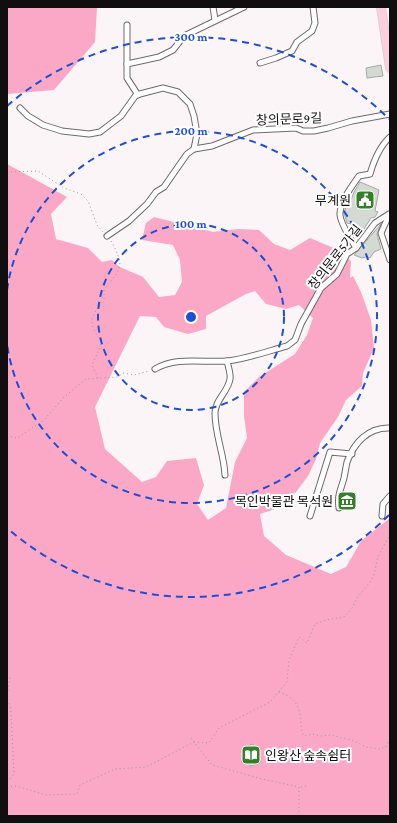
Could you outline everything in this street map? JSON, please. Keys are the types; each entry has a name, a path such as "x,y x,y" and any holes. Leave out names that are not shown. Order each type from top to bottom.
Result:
{"main road":[{"path":"381,7 390,68"}],"street":[{"path":"213,7 215,20"},
{"path":"127,64 159,57 173,50 184,36 244,7"},
{"path":"260,63 292,51 297,42 312,31 315,23 313,7"},
{"path":"127,25 127,78 138,95"},
{"path":"20,108 28,116 43,125 62,130 89,134 100,132 121,116 136,95 163,88 178,92 190,104 197,134 194,149 187,154 164,187 156,192 147,204 129,221 108,235"},
{"name":"창의문로9길","path":"194,149 212,146 253,130 296,128 303,131 314,131 352,121 390,114"},
{"path":"356,248 346,230 340,214 347,195 359,176 370,174 374,160 384,142 390,137"},
{"path":"390,213 381,233 390,260"},
{"name":"창의문로5가길","path":"155,369 177,361 205,362 245,358 287,346 295,340 321,288 337,274 348,254 356,248 375,223 390,213"},
{"path":"226,361 230,378 228,386 215,407 218,442 225,461 226,475"},
{"path":"339,508 337,498 347,463 359,440 382,428 390,428"},
{"path":"310,516 330,452 352,454"},
{"path":"382,516 383,504 390,496"}],"path":[{"path":"7,172 38,171 64,188 81,194 88,201 100,230 108,235 120,257 119,271 104,289 104,301 94,312 92,326 101,342 92,365 97,372 98,378"},
{"path":"7,436 17,438 43,421 64,397 86,379 118,377 123,373 134,376 155,369"},
{"path":"7,787 16,786 46,794 77,794 80,785 115,769 146,767 194,742 209,743 219,728 270,702 287,682 289,660 299,637 307,643 315,624 326,620 344,617 351,610 357,598 372,578 378,556 390,535"},
{"path":"7,675 10,678 7,696"},
{"path":"278,692 290,696 293,699 300,713 302,733 304,736 312,734 321,736 330,735 352,740 366,747 379,749 386,747 390,738"},
{"path":"7,700 10,705 11,712 14,774 7,782"},
{"path":"7,713 11,712"},
{"path":"191,738 212,765 262,779 299,787 306,786"},
{"path":"298,816 299,787"}],"shaded area":[{"path":"7,7 97,7 95,42 54,90 7,94"},
{"path":"7,164 67,197 51,214 56,239 88,248 102,262 112,260 120,267 143,277 159,297 175,295 182,282 180,260 173,245 142,240 146,223 154,217 213,232 238,229 259,230 274,244 290,250 310,238 336,249 351,261 350,278 353,276 361,292 371,320 374,348 363,373 362,386 346,400 338,417 320,443 316,459 308,476 296,492 281,507 260,514 264,536 286,555 331,574 346,567 361,541 390,518 390,816 7,816","holes":["255,291 266,304 286,309 299,305 313,318 307,335 295,354 259,377 244,392 244,416 247,438 235,462 226,508 208,520 197,504 204,485 196,458 167,461 156,477 142,482 105,449 95,407 140,316 156,317 164,327 188,334 206,329 206,316 246,294"]}],"building":[{"path":"381,65 383,76 367,78 366,68"},
{"path":"360,182 379,190 375,211 378,212 375,217 371,218 358,238 354,235 355,225 347,223 344,213 346,207 348,208 354,192"},
{"path":"381,224 377,234 381,249 374,252 370,258 362,258 354,255"},
{"path":"253,744 260,763 250,766 243,748"}],"place":[{"name":"무계원","path":"365,200"},
{"name":"목인박물관 목석원","path":"347,501"},
{"name":"인왕산 숲속쉼터","path":"251,755"}]}
